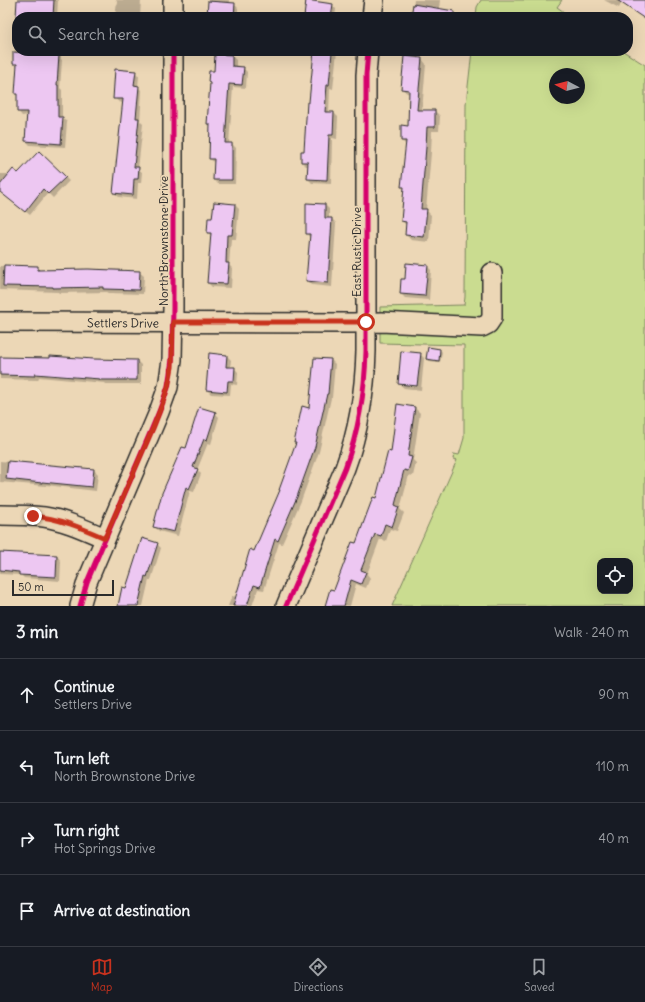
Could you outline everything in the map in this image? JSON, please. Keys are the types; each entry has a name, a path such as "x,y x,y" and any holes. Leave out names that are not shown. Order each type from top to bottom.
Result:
{"street":[{"path":"173,0 173,12"},
{"path":"373,12 374,0"},
{"name":"North Brownstone Drive","path":"80,606 87,582 157,417 168,387 172,367 173,56"},
{"name":"East Rustic Drive","path":"286,606 345,468 359,418 366,364 366,75 368,56"},
{"name":"Settlers Drive","path":"0,322 381,322 482,327 486,326 490,321 492,314 492,273"},
{"path":"0,515 45,517 67,522 105,538"}],"green space":[{"path":"481,0 562,0 557,7 564,12 476,12 477,7"},
{"path":"471,56 631,56 645,65 645,606 392,606 457,460 453,459 454,454 459,455 464,438 464,345 380,343 380,307 464,305 466,104"}],"building":[{"path":"17,0 54,0 53,12 16,12"},
{"path":"306,0 333,4 332,12 305,12"},
{"path":"617,0 645,0 645,19"},
{"path":"208,1 235,3 234,12 207,12"},
{"path":"413,4 454,11 454,12 412,12"},
{"path":"13,56 59,56 57,85 58,117 63,117 61,144 25,141 27,112 17,112 17,94 15,94 17,64 13,64"},
{"path":"215,56 232,56 232,66 244,67 242,85 229,84 225,143 232,143 232,180 213,180 214,159 209,159 210,124 207,124 210,83 208,82 209,71 214,71"},
{"path":"314,56 332,56 325,112 334,112 333,135 329,135 327,180 307,179 308,162 301,162 301,151 304,151 307,102 309,102"},
{"path":"404,56 422,58 417,110 435,110 435,127 427,127 421,209 427,209 424,237 405,235 406,222 401,221 404,187 401,187 406,141 401,141 401,125 408,126 409,90 401,89"},
{"path":"115,69 136,71 134,85 139,86 136,118 139,118 134,167 139,167 138,179 134,179 133,195 113,193 123,99 113,99"},
{"path":"39,151 66,177 48,194 43,189 25,212 0,192 0,185 13,169 18,173"},
{"path":"214,202 235,204 232,235 227,235 226,263 229,263 227,284 207,283 211,233 207,233 208,218 212,218"},
{"path":"306,203 325,204 325,218 332,218 328,283 306,281 310,234 306,234"},
{"path":"406,263 428,265 425,296 400,294 401,279 405,279"},
{"path":"4,265 38,266 38,270 88,269 140,271 139,290 103,289 103,287 53,288 3,286"},
{"path":"428,347 440,349 439,361 426,359"},
{"path":"401,351 421,353 417,386 398,384"},
{"path":"209,353 227,355 226,367 235,367 234,381 228,381 227,392 206,390"},
{"path":"50,356 137,360 137,380 100,380 35,374 35,376 0,375 0,357 50,358"},
{"path":"314,358 331,359 328,394 315,447 297,497 278,541 275,539 260,587 254,585 247,606 233,606 250,549 254,551 280,490 296,443 294,443 302,406 309,408"},
{"path":"397,404 415,407 408,456 412,457 408,471 404,470 395,505 399,507 392,527 385,524 381,536 375,534 361,570 366,572 361,584 351,580 344,606 325,606 330,589 334,590 352,542 356,543 373,497 376,498 388,451 391,452"},
{"path":"199,407 216,412 207,440 204,439 193,467 198,469 189,489 186,487 174,532 153,527 162,493 182,447 186,448"},
{"path":"8,461 94,469 92,487 6,479"},
{"path":"142,538 158,543 147,577 145,576 138,606 118,606 122,587 126,588"},
{"path":"0,552 57,555 56,577 19,575 19,572 0,570"}],"cycle path":[{"path":"80,606 87,582 159,412 168,387 172,360 173,308 173,56"},
{"path":"286,606 345,468 358,425 363,396 366,351 366,75 368,56"}],"route":[{"path":"33,516 67,522 105,538 153,428 168,387 172,367 173,322 366,322"}]}
